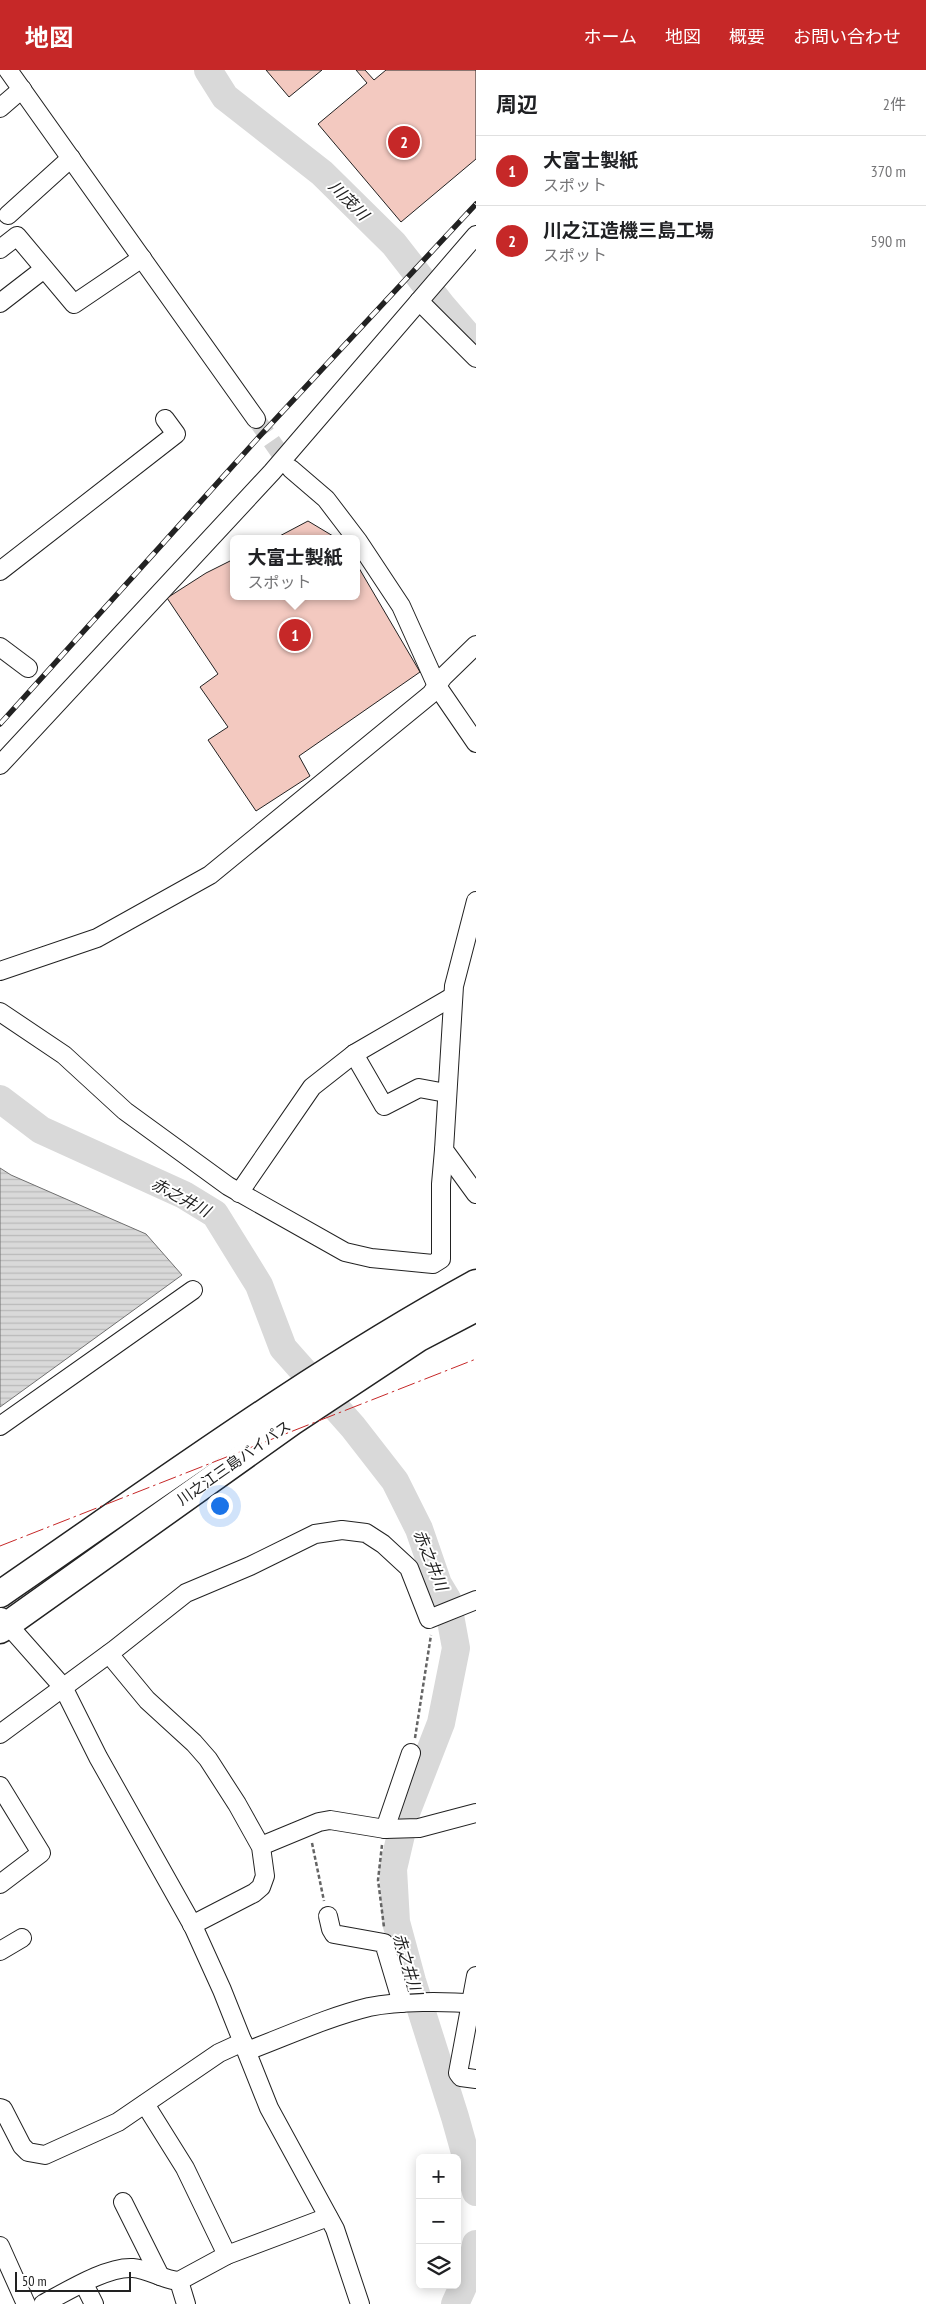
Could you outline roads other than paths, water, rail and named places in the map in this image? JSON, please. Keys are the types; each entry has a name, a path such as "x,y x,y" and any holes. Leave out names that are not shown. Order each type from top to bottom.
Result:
{"highway":[{"name":"川之江三島バイパス","path":"0,1594 283,1415 333,1381 404,1322 476,1282"},
{"name":"川之江三島バイパス","path":"333,1381 476,1308"},
{"name":"川之江三島バイパス","path":"3,1624 283,1415"}],"street":[{"path":"8,70 256,420"},
{"path":"0,108 22,89"},
{"path":"8,215 71,158"},
{"path":"0,765 272,472 476,235"},
{"path":"0,249 17,236 74,304 142,258"},
{"path":"0,303 44,268"},
{"path":"421,299 476,358"},
{"path":"0,571 176,434 165,419"},
{"path":"291,469 326,499 353,535"},
{"path":"360,544 401,606 437,686 476,743"},
{"path":"0,972 97,938 210,875 431,694 442,677 476,645"},
{"path":"0,647 28,668"},
{"path":"0,1012 64,1055 125,1110 239,1192 345,1252 371,1258 433,1264 442,1260 441,1184 452,997 476,901"},
{"path":"239,1192 312,1086 354,1054 452,997"},
{"path":"354,1054 384,1106 419,1088 446,1093"},
{"path":"444,1150 476,1194"},
{"path":"0,1426 192,1290"},
{"path":"0,1734 109,1654 186,1593 250,1566 315,1534 342,1530 366,1533 383,1544 409,1568 433,1617 476,1600"},
{"path":"3,1624 63,1687 98,1757 192,1925 222,1990 269,2108 328,2217 343,2250 360,2304"},
{"path":"109,1654 147,1700 194,1743 208,1759 261,1846 265,1876 261,1887 254,1893 192,1925"},
{"path":"385,1829 411,1753"},
{"path":"0,1786 31,1821 41,1853 2,1876"},
{"path":"261,1846 306,1827 330,1820 385,1829 412,1828 476,1813"},
{"path":"328,1916 334,1934 384,1943 386,1945 402,2003"},
{"path":"0,1951 22,1938"},
{"path":"476,1976 473,2004 458,2072 462,2077 476,2079"},
{"path":"0,2108 3,2109 22,2146 28,2152 45,2155 118,2122 219,2053 369,2007 402,2003 473,2004"},
{"path":"145,2104 185,2168 227,2255"},
{"path":"123,2202 160,2276"},
{"path":"43,2304 84,2284 126,2268 135,2268 178,2282 227,2255 328,2217"},
{"path":"0,2246 26,2304"},
{"path":"178,2282 186,2304"},
{"path":"84,2284 94,2304"}],"waterway":[{"name":"川茂川","path":"208,70 225,97 322,173 394,244 443,307 476,345"},
{"name":"赤之井川","path":"0,1099 41,1130 184,1195 215,1214 259,1285 283,1348 353,1427 395,1481 419,1529 438,1584 447,1599 456,1648 441,1723 406,1813 393,1869 396,1922 476,2192"},
{"name":"赤之井川","path":"455,2304 471,2269 476,2244"}],"tunnel":[{"path":"256,419 291,469"}],"railway":[{"path":"0,724 258,438 476,204"}],"place":[{"name":"川之江造機三島工場","path":"404,142"},
{"name":"大富士製紙","path":"295,635"}]}
